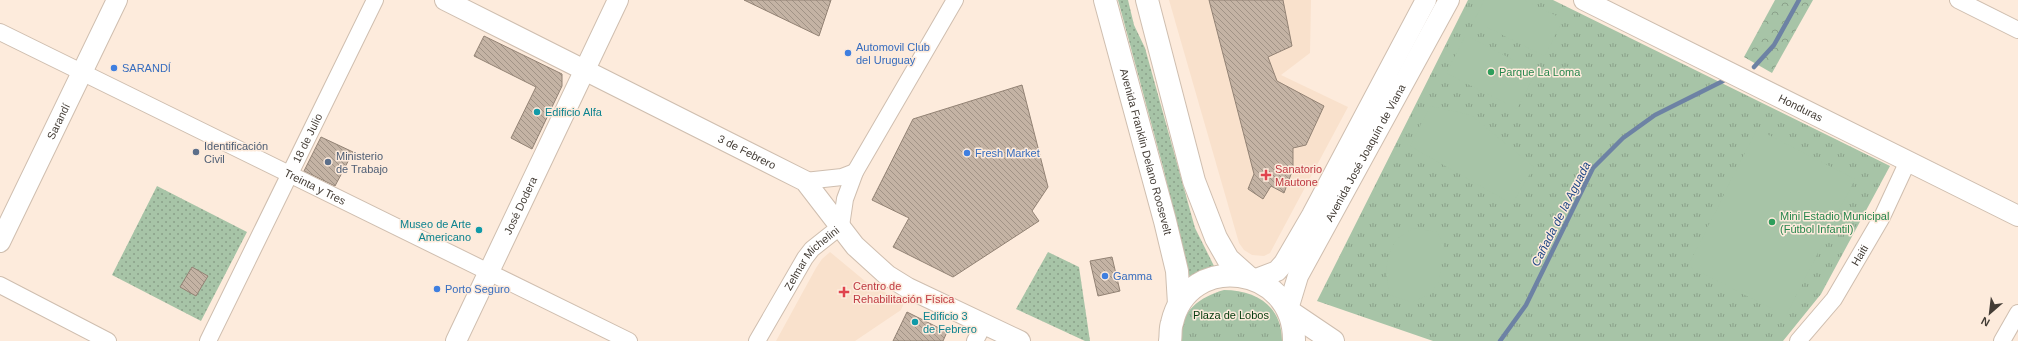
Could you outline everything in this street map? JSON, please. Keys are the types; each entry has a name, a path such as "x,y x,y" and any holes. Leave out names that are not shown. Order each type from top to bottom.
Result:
{"main road":[{"name":"Avenida Franklin Delano Roosevelt","path":"1105,0 1166,221 1176,272 1179,304"},
{"path":"1147,0 1194,181 1216,238 1228,259 1251,278 1271,289 1289,310 1333,341"},
{"path":"1170,341 1172,322 1179,304 1189,292 1201,283 1216,277 1231,275 1251,278"},
{"path":"1289,310 1295,329 1294,341"}],"street":[{"name":"Sarandí","path":"0,242 80,73 117,0"},
{"name":"18 de Julio","path":"208,341 374,0"},
{"name":"3 de Febrero","path":"445,0 585,69 805,181 855,246 887,275 980,333 1020,341"},
{"name":"José Dodera","path":"456,341 618,0"},
{"name":"Zelmar Michelini","path":"757,341 805,258 812,249 841,226 845,199 855,172 955,0"},
{"name":"Avenida José Joaquín de Viana","path":"1289,310 1298,276 1369,126 1426,0"},
{"name":"Avenida José Joaquín de Viana","path":"1251,278 1277,270 1284,263 1312,215 1448,0"},
{"name":"Honduras","path":"1584,0 2018,216"},
{"path":"1958,0 2018,30"},
{"name":"Treinta y Tres","path":"0,32 80,73 629,341"},
{"name":"Haiti","path":"1798,341 1838,292 1882,217 1908,160"},
{"path":"805,181 842,178 855,172"},
{"path":"0,285 108,341"},
{"path":"2002,341 2018,313"}],"shaded area":[{"name":"Sanatorio Mautone","path":"1169,0 1311,0 1310,53 1281,75 1348,107 1270,253 1264,256 1252,255 1244,250 1239,243"},
{"name":"Centro de Rehabilitación Física","path":"830,252 865,281 904,303 901,310 855,341 776,341 816,268 822,259"}],"green space":[{"path":"1118,0 1128,0 1134,25 1145,48 1195,228 1217,272 1191,283 1163,167"},
{"name":"Parque La Loma","path":"1468,0 1553,0 1890,166 1821,294 1783,341 1433,341 1317,301"},
{"path":"1484,0 1524,0 1563,19 1545,56 1474,21"},
{"path":"1775,0 1813,0 1772,73 1744,57"},
{"name":"Parque La Loma","path":"1466,35 1536,72 1517,109 1446,73"},
{"path":"1430,106 1471,115 1534,167 1512,204 1410,146"},
{"name":"Mini Estadio Municipal (Fútbol Infantil)","path":"1757,129 1855,179 1786,316 1688,266"},
{"path":"157,186 247,232 201,321 112,275"},
{"path":"1413,228 1437,232 1444,246 1439,281 1430,295 1411,302 1390,295 1387,268 1391,248 1396,240"},
{"path":"1048,252 1079,267 1090,341 1085,341 1016,309"},
{"name":"Plaza de Lobos","path":"1224,290 1247,293 1265,302 1272,309 1277,318 1281,329 1282,341 1180,341 1183,322 1192,307 1206,297"}],"building":[{"path":"744,0 831,0 819,36"},
{"name":"Sanatorio Mautone","path":"1209,0 1283,0 1292,46 1268,57 1277,81 1324,106 1306,145 1293,148 1293,169 1284,193 1271,186 1263,199 1248,189 1254,174"},
{"name":"Edificio Alfa","path":"484,36 562,74 562,86 532,149 511,138 536,87 474,56"},
{"name":"Fresh Market","path":"1022,85 1048,187 1032,211 1039,221 953,277 893,247 909,218 872,200 913,119"},
{"name":"Ministerio de Trabajo","path":"321,137 353,152 335,186 304,171"},
{"name":"Gamma","path":"1112,257 1120,291 1098,296 1090,261"},
{"path":"192,267 208,276 196,296 180,287"},
{"name":"Edificio 3 de Febrero","path":"907,312 947,332 943,341 893,341"}],"waterway":[{"name":"Cañada de la Aguada","path":"1754,67 1774,45 1799,0"},
{"name":"Cañada de la Aguada","path":"1500,341 1526,305 1593,168 1623,138 1655,115 1723,81"}],"place":[{"name":"Automovil Club del Uruguay","path":"848,53"},
{"name":"SARANDÍ","path":"114,68"},
{"name":"Parque La Loma","path":"1491,72"},
{"name":"Edificio Alfa","path":"537,112"},
{"name":"Identificación Civil","path":"196,152"},
{"name":"Fresh Market","path":"967,153"},
{"name":"Ministerio de Trabajo","path":"328,162"},
{"name":"Sanatorio Mautone","path":"1266,175"},
{"name":"Mini Estadio Municipal (Fútbol Infantil)","path":"1772,222"},
{"name":"Museo de Arte Americano","path":"479,230"},
{"name":"Gamma","path":"1105,276"},
{"name":"Porto Seguro","path":"437,289"},
{"name":"Centro de Rehabilitación Física","path":"844,292"},
{"name":"Edificio 3 de Febrero","path":"915,322"}]}
